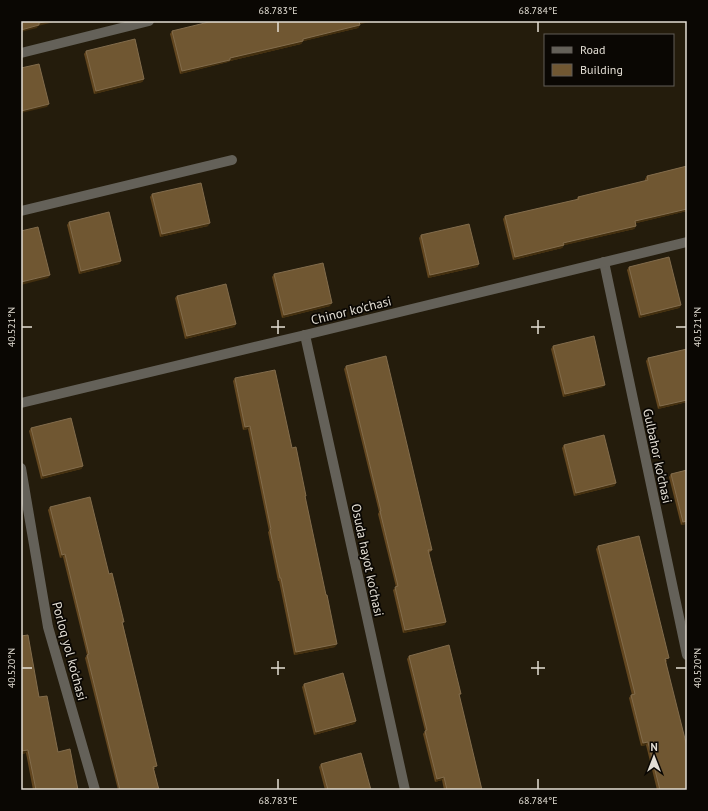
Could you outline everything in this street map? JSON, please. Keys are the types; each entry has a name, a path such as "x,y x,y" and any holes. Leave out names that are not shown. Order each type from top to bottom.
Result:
{"street":[{"path":"21,53 149,21"},
{"path":"21,211 232,160"},
{"name":"Chinor ko'chasi","path":"21,403 687,242"},
{"name":"Gulbahor ko'chasi","path":"604,262 687,655"},
{"name":"Osuda hayot ko'chasi","path":"306,335 404,790"},
{"name":"Porloq yol ko'chasi","path":"21,468 48,627 95,790"}],"building":[{"path":"21,21 48,21 21,30"},
{"path":"213,21 364,21 359,22 360,25 303,39 303,41 182,71 172,31"},
{"path":"135,39 144,79 96,91 86,51"},
{"path":"39,64 49,104 21,111 21,68"},
{"path":"687,166 687,209 635,221 636,226 563,243 564,245 515,257 505,216 579,199 578,197 648,180 647,176"},
{"path":"201,183 210,223 162,234 152,194"},
{"path":"109,212 121,261 81,271 69,222"},
{"path":"469,224 479,264 430,275 421,235"},
{"path":"38,227 50,275 21,282 21,231"},
{"path":"669,257 681,305 641,315 629,267"},
{"path":"323,263 332,303 284,315 274,274"},
{"path":"226,284 236,324 187,336 177,296"},
{"path":"594,336 605,385 565,394 553,346"},
{"path":"687,349 687,400 660,406 648,358"},
{"path":"386,356 432,550 428,550 446,622 405,630 395,587 398,586 346,366"},
{"path":"275,370 292,448 296,447 337,644 296,652 250,426 245,427 235,378"},
{"path":"71,418 83,466 43,476 31,428"},
{"path":"604,435 616,483 576,493 564,445"},
{"path":"687,470 687,521 683,522 671,474"},
{"path":"90,497 109,574 112,573 124,622 122,622 157,766 153,767 159,790 120,790 87,655 89,654 65,554 62,555 50,507"},
{"path":"639,536 669,658 665,659 687,747 687,790 660,790 648,742 643,743 631,695 635,694 598,546"},
{"path":"28,635 39,697 47,696 58,752 70,749 78,790 36,790 28,750 21,751 21,636"},
{"path":"449,645 482,790 447,790 444,777 437,779 425,731 427,730 409,656"},
{"path":"343,673 356,721 316,732 304,684"},
{"path":"361,753 371,790 328,790 321,764"}]}
